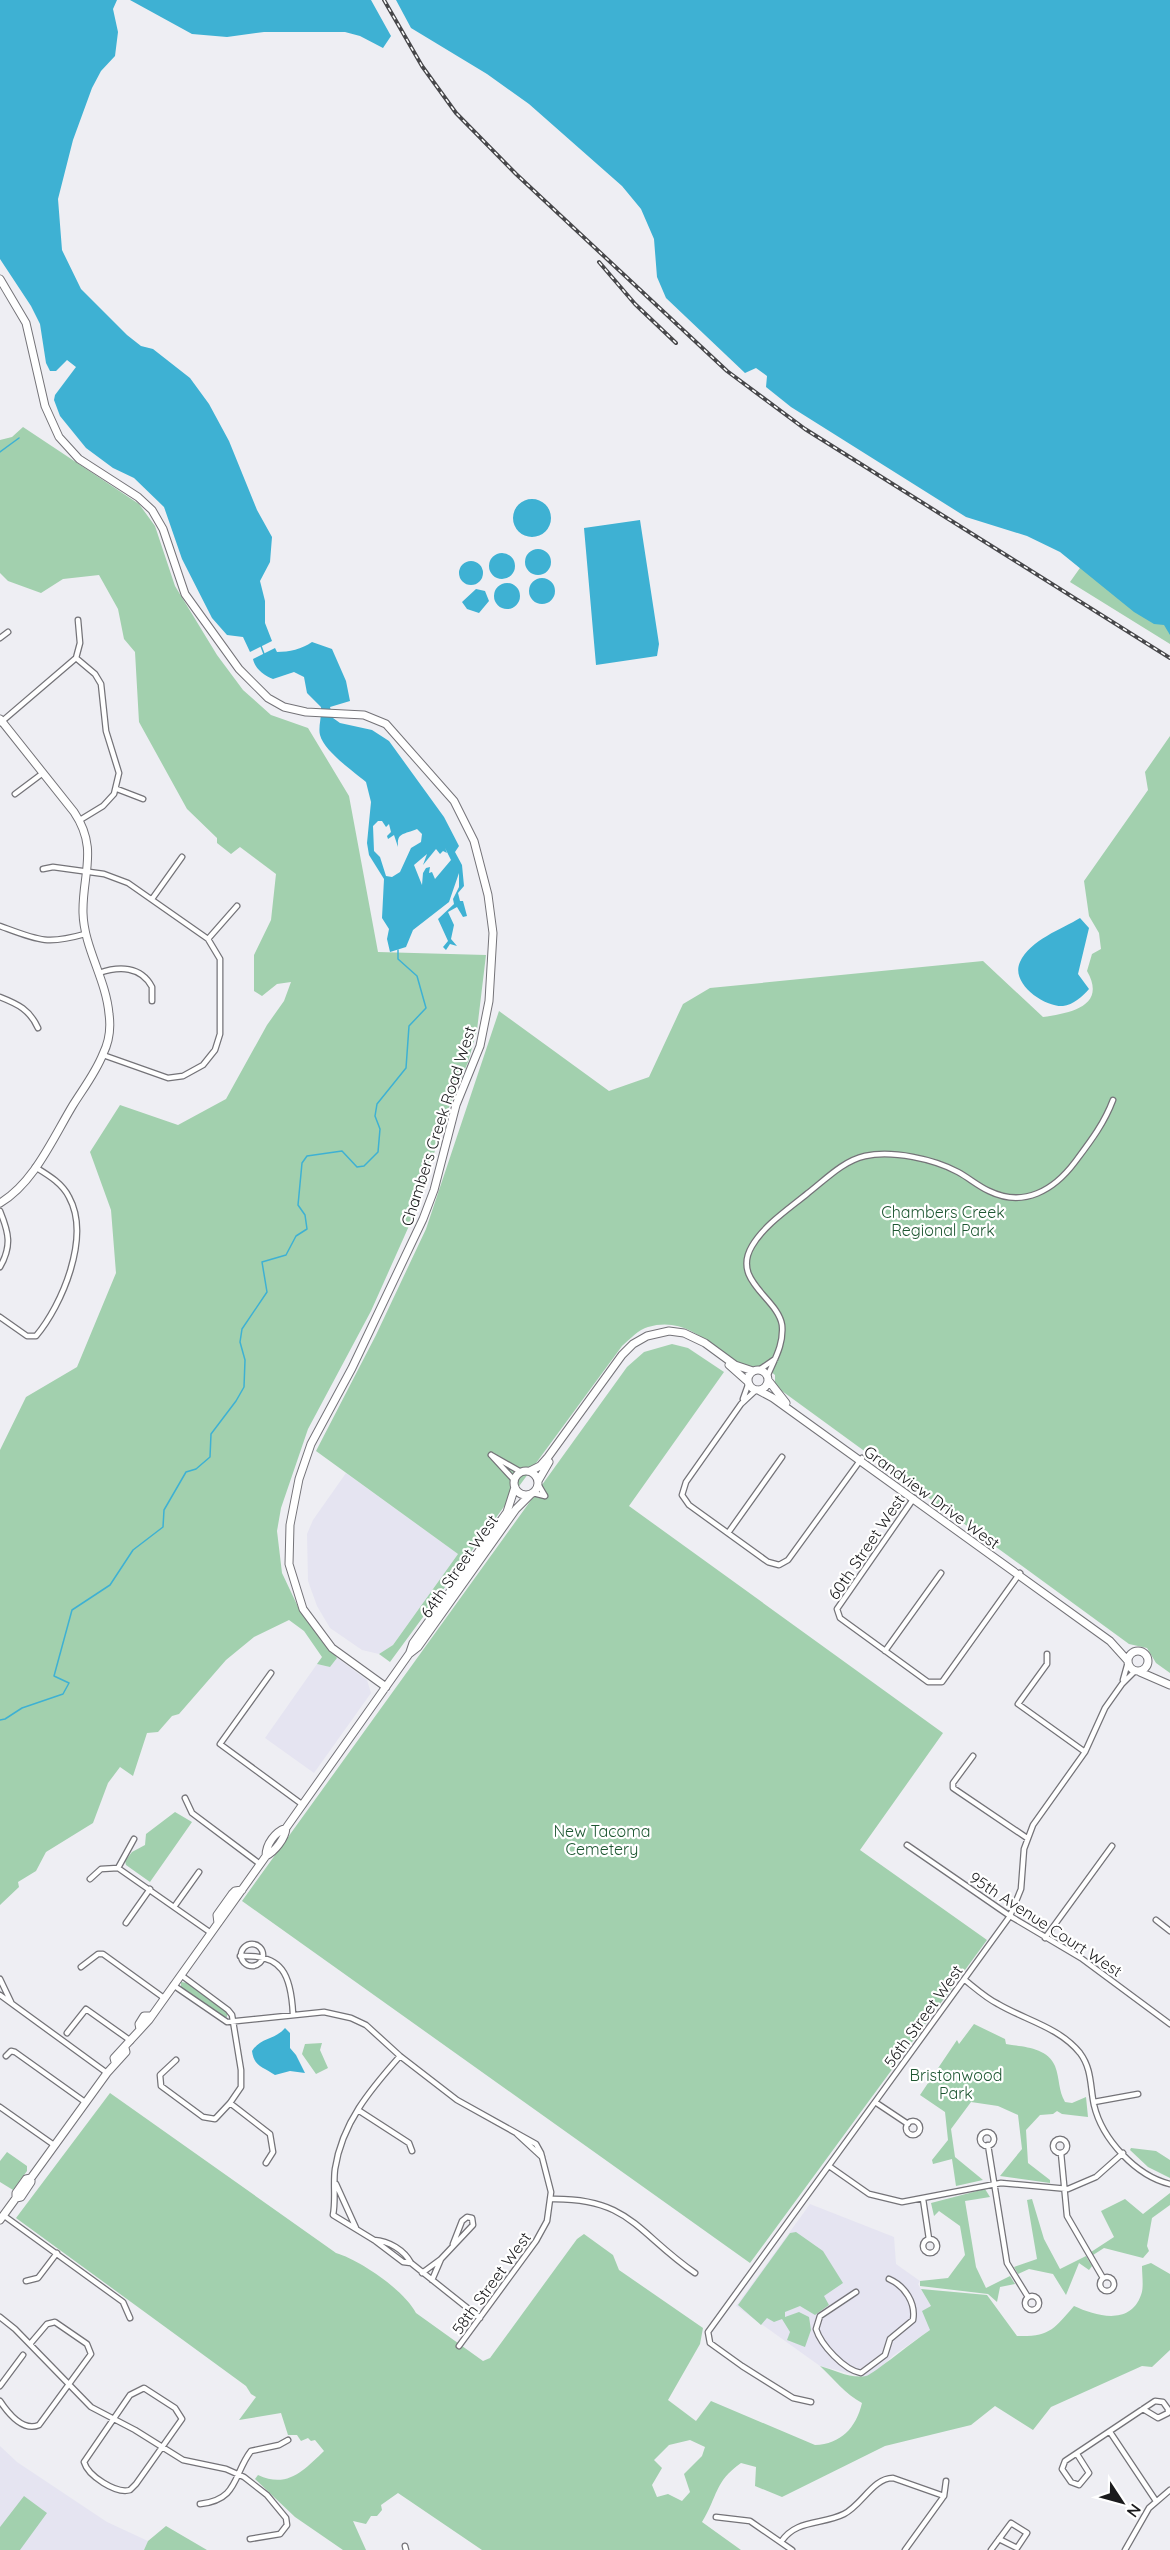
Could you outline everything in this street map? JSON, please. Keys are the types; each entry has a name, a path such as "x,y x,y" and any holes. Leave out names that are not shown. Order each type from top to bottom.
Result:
{"street":[{"name":"Chambers Creek Road West","path":"0,279 26,323 45,406 59,437 79,459 138,497 152,510 162,530 185,594 225,652 248,680 268,698 284,707 320,713 364,715 386,724 454,801 474,841 488,895 494,933 489,1001 480,1046 454,1113 434,1190 404,1263 311,1444 299,1479 290,1526 289,1564 303,1609 332,1648 386,1687"},
{"path":"0,1203 15,1193 35,1167 103,1055 109,1033 110,1014 86,934 83,912 88,872 88,840 80,820 1,721 76,658 81,643 78,620"},
{"path":"0,639 8,632"},
{"path":"76,658 95,674 101,684 106,731 119,765 117,789 103,806 80,820"},
{"path":"99,732 106,731"},
{"path":"15,794 43,772"},
{"path":"117,789 143,799"},
{"path":"152,899 182,856"},
{"path":"43,869 53,867 118,878 208,939 220,964 222,1026 219,1041 207,1061 192,1072 168,1078 103,1055"},
{"path":"208,939 237,906"},
{"path":"0,927 50,942 86,934"},
{"path":"99,973 116,968 141,974 152,987 152,1001"},
{"path":"0,997 28,1012 38,1028"},
{"path":"861,1459 792,1556 779,1565 768,1562 689,1504 682,1495 686,1482 741,1404 757,1390 765,1387 780,1347 781,1323 777,1312 751,1281 748,1265 750,1251 760,1235 836,1171 865,1156 898,1156 945,1166 991,1192 1009,1198 1032,1196 1051,1188 1064,1176 1099,1129 1113,1100"},
{"path":"0,1317 27,1336 36,1336 71,1274 76,1219 65,1191 54,1179 35,1167"},
{"path":"0,1211 9,1237 7,1256 0,1267"},
{"path":"526,1471 540,1466 548,1457 627,1349 639,1340 669,1331 694,1337 735,1365 756,1371"},
{"path":"538,1482 621,1363 635,1347 654,1336 677,1336 693,1340 748,1383"},
{"path":"741,1404 748,1383 756,1371 775,1359"},
{"name":"Grandview Drive West","path":"756,1371 767,1379 783,1400 1110,1641 1128,1662"},
{"name":"Grandview Drive West","path":"748,1383 861,1459"},
{"path":"491,1455 526,1471 538,1482 545,1496 521,1493 491,1455"},
{"path":"728,1533 782,1457"},
{"name":"64th Street West","path":"386,1687 409,1654 413,1643 507,1512 515,1484 526,1471"},
{"name":"64th Street West","path":"409,1654 418,1647 520,1503 532,1493 538,1482"},
{"name":"60th Street West","path":"885,1651 840,1618 838,1612 841,1602 914,1498"},
{"path":"941,1573 885,1651 928,1682 939,1683 947,1677 1019,1574"},
{"name":"Grandview Drive West","path":"1110,1641 1135,1652"},
{"path":"1163,1679 1137,1671 1128,1662 1135,1652 1143,1652 1170,1685"},
{"path":"1047,1654 1047,1664 1018,1704 1085,1752"},
{"path":"1137,1671 1147,1667 1148,1660"},
{"name":"56th Street West","path":"1122,1684 1128,1662"},
{"name":"56th Street West","path":"811,2402 793,2398 710,2343 707,2336 709,2330 1010,1916 1021,1889 1027,1838 1037,1818 1085,1752 1098,1720 1122,1684 1137,1671"},
{"path":"270,1673 220,1744 303,1805"},
{"path":"130,2318 123,2302 57,2253 2,2218 16,2198 21,2197 54,2145 115,2062 126,2052 125,2048 181,1975 266,1856 272,1853 285,1835 286,1828 386,1687"},
{"path":"974,1756 953,1783 953,1788 1027,1838"},
{"path":"185,1798 192,1813 261,1864"},
{"path":"118,1868 134,1839"},
{"name":"95th Avenue Court West","path":"907,1845 1010,1916 1081,1958 1170,2024"},
{"path":"1045,1938 1112,1846"},
{"path":"90,1879 101,1869 118,1868 211,1933"},
{"path":"174,1907 199,1872"},
{"path":"126,1923 150,1889"},
{"path":"1156,1920 1170,1930"},
{"path":"251,1944 261,1948 263,1956 261,1963 254,1967 243,1963 240,1956 244,1946 251,1944"},
{"path":"81,1967 98,1954 103,1954 164,1998"},
{"path":"240,1956 263,1956 285,1976 291,1992 293,2014"},
{"path":"176,2060 160,2075 163,2088 206,2119 218,2117 230,2103 242,2082 234,2022 228,2010 181,1975"},
{"path":"0,1979 11,2002"},
{"path":"965,1980 997,2004 1042,2025 1074,2046 1088,2067 1094,2102 1103,2127 1123,2153 1144,2173 1170,2184"},
{"path":"173,1985 224,2021 234,2022 324,2012 351,2018 366,2025 400,2056 457,2100 532,2140 542,2157 552,2199 587,2200 621,2212 695,2273"},
{"path":"0,1995 107,2073"},
{"path":"67,2033 86,2009 131,2041"},
{"path":"6,2056 11,2051 15,2052 85,2102"},
{"path":"400,2056 358,2110 341,2142 333,2216 356,2228 403,2262 411,2263 480,2318"},
{"path":"1094,2102 1138,2094"},
{"path":"230,2103 270,2134 273,2152 266,2163"},
{"path":"875,2103 908,2124"},
{"path":"0,2107 54,2145"},
{"path":"358,2110 409,2143 412,2151"},
{"path":"988,2145 1007,2263 1028,2297"},
{"path":"1061,2153 1063,2190 1069,2222 1103,2278"},
{"path":"829,2166 864,2192 880,2199 902,2202 993,2184 1017,2183 1063,2190 1087,2183 1123,2153"},
{"path":"335,2182 356,2228"},
{"name":"58th Street West","path":"459,2346 540,2234 552,2199"},
{"path":"923,2199 928,2239"},
{"path":"422,2273 441,2259 453,2244 470,2230 474,2223 472,2218 467,2217 462,2221 453,2244"},
{"path":"26,2281 38,2278 57,2253"},
{"path":"432,2280 441,2259"},
{"path":"856,2292 820,2316 816,2329 820,2339 841,2362 861,2373 885,2355 890,2339 913,2320 913,2307 903,2287 889,2279"},
{"path":"0,2317 30,2344 91,2407 191,2463 220,2467 240,2475 258,2487 286,2518 287,2525 280,2534 249,2539"},
{"path":"0,2401 10,2414 30,2428 41,2424 88,2361 90,2349 66,2328 53,2322 45,2326 30,2344"},
{"path":"0,2386 23,2355"},
{"path":"138,2389 151,2391 179,2412 182,2418 161,2448 136,2484 128,2491 120,2491 97,2477 84,2464 85,2458 130,2395 138,2389"},
{"path":"1077,2454 1089,2473 1079,2485 1071,2482 1062,2466 1065,2461 1077,2454 1143,2409 1157,2400 1163,2402 1168,2413 1158,2418 1143,2409"},
{"path":"1110,2432 1156,2501"},
{"path":"200,2504 223,2496 232,2489 251,2451 279,2445 288,2440"},
{"path":"781,2542 796,2526 837,2517 851,2510 885,2479 893,2478 944,2496"},
{"path":"905,2550 944,2496 946,2481"},
{"path":"1125,2550 1156,2501 1170,2490"},
{"path":"716,2517 750,2521 792,2550"},
{"path":"991,2550 999,2539 1011,2523 1027,2533 1017,2548 999,2539"}],"shaded area":[{"path":"346,1473 458,1554 393,1645 379,1654 362,1650 330,1628 317,1606 308,1581 307,1534 313,1520"},
{"path":"337,1658 367,1680 371,1693 314,1773 265,1738 317,1664 330,1667"},
{"path":"810,2204 894,2237 896,2264 920,2281 918,2284 931,2306 930,2330 894,2355 872,2375 864,2377 820,2366 736,2306"},
{"path":"0,2446 17,2462 107,2522 148,2541 144,2550 0,2550"}],"green space":[{"path":"23,427 139,504 155,526 175,586 217,655 243,690 271,715 308,728 349,796 378,952 486,955 477,1030 468,1062 447,1112 417,1208 371,1311 308,1429 281,1508 277,1531 282,1573 300,1611 337,1658 330,1667 317,1664 322,1657 304,1631 289,1620 254,1637 226,1660 179,1714 172,1716 158,1732 147,1733 133,1776 120,1767 108,1783 93,1823 46,1852 36,1871 18,1882 19,1887 0,1905 0,1450 26,1397 77,1367 116,1273 111,1210 90,1152 120,1105 178,1125 226,1099 267,1025 284,1001 291,982 277,984 262,996 254,991 254,955 271,920 276,874 240,847 231,854 217,843 217,838 187,809 139,722 135,652 124,639 118,609 99,575 63,579 41,593 8,581 0,573 0,440 12,437"},
{"path":"1097,544 1170,600 1170,644 1070,582"},
{"name":"Chambers Creek Regional Park","path":"1170,736 1170,1673 1156,1663 1147,1648 1129,1644 782,1391 775,1383 775,1375 763,1365 750,1366 737,1362 698,1335 684,1328 667,1325 645,1328 622,1346 390,1662 379,1654 393,1645 458,1554 316,1451 376,1335 426,1229 499,1011 609,1091 649,1077 683,1004 710,988 983,961 1043,1017 1074,1010 1089,1000 1092,983 1087,971 1092,954 1101,949 1099,933 1089,916 1084,881 1148,790 1145,772"},
{"name":"New Tacoma Cemetery","path":"672,1344 688,1348 724,1372 629,1506 943,1733 860,1850 987,1940 750,2263 242,1901 627,1367 644,1352"},
{"path":"175,1812 192,1822 150,1882 126,1865 125,1861 132,1852 145,1845 146,1834"},
{"path":"181,1982 188,1983 227,2011 227,2017 224,2018 181,1988"},
{"name":"Bristonwood Park","path":"974,2024 1005,2039 1006,2044 1033,2049 1046,2055 1055,2066 1065,2102 1072,2103 1086,2097 1088,2117 1062,2114 1057,2111 1053,2114 1040,2115 1026,2130 1028,2163 1050,2180 1050,2183 1000,2176 1022,2149 1018,2115 998,2106 971,2102 951,2129 955,2157 983,2180 956,2186 952,2159 933,2164 932,2160 948,2140 945,2112 920,2095 957,2040 959,2044"},
{"path":"322,2043 320,2050 328,2068 316,2074 302,2054 305,2044"},
{"path":"110,2093 336,2253 369,2269 402,2295 416,2313 483,2361 490,2358 577,2239 584,2234 613,2255 619,2270 703,2328 700,2344 668,2400 696,2421 711,2401 815,2445 840,2438 856,2420 862,2403 845,2391 820,2366 849,2375 866,2376 930,2330 922,2311 931,2306 921,2289 987,2295 1017,2336 1037,2335 1056,2326 1074,2306 1092,2313 1112,2316 1129,2311 1136,2305 1142,2292 1142,2266 1151,2263 1170,2274 1170,2350 1152,2367 1142,2366 1051,2407 1033,2430 995,2406 971,2425 885,2446 782,2497 755,2486 756,2467 741,2463 721,2483 702,2522 741,2550 482,2550 398,2493 381,2505 382,2510 377,2516 371,2516 366,2524 353,2521 366,2550 343,2550 295,2517 255,2479 258,2475 269,2479 287,2479 302,2471 324,2451 315,2440 311,2441 308,2438 301,2441 297,2435 288,2435 281,2413 239,2420 256,2397 246,2386 16,2218","holes":["690,2440 705,2447 702,2456 684,2474 690,2492 682,2501 668,2494 657,2497 652,2485 662,2468 654,2460 669,2445"]},
{"path":"1131,2148 1156,2151 1170,2160 1170,2178 1148,2167 1130,2150"},
{"path":"7,2152 27,2166 27,2171 13,2190 0,2182 0,2161"},
{"path":"985,2189 990,2197 965,2201 976,2267 986,2288 1010,2276 1015,2284 1000,2287 997,2302 988,2294 920,2286 920,2281 948,2278 965,2255 960,2226 939,2211 934,2216 931,2203"},
{"path":"1170,2193 1170,2205 1152,2218 1147,2246 1149,2251 1143,2258 1104,2248 1093,2255 1091,2252 1114,2237 1101,2211 1125,2199 1143,2214"},
{"path":"1032,2199 1044,2239 1060,2269 1086,2256 1092,2266 1089,2270 1079,2263 1066,2295 1053,2274 1029,2269 1018,2274 1014,2267 1037,2259 1027,2200"},
{"path":"796,2232 823,2251 843,2283 824,2296 829,2305 815,2315 800,2306 785,2312 785,2317 799,2312 809,2317 811,2330 805,2347 787,2340 790,2332 782,2319 774,2322 767,2318 761,2325 738,2305 790,2233"},
{"path":"24,2496 47,2513 20,2550 0,2550 0,2527"},
{"path":"166,2526 207,2550 144,2550 148,2541"}],"water":[{"path":"0,0 117,0 113,9 118,32 115,56 101,71 92,88 73,140 58,199 62,250 81,289 127,335 141,346 153,349 190,378 209,404 229,441 257,510 272,537 270,562 260,581 265,601 265,623 272,641 250,652 243,637 227,635 212,618 182,559 164,507 134,478 113,468 86,448 60,416 54,400 55,395 76,367 67,360 56,371 50,371 46,363 40,324 0,259"},
{"path":"130,0 371,0 391,36 383,48 360,36 345,32 264,32 227,37 192,34"},
{"path":"396,0 1170,0 1170,635 1164,625 1154,624 1134,612 1060,552 1027,536 966,517 791,407 766,387 767,376 756,368 745,373 666,298 657,277 654,239 641,209 622,186 529,104 487,74 411,28"},
{"path":"532,499 545,505 551,518 545,531 532,537 519,531 513,518 519,505"},
{"path":"640,520 659,644 657,656 596,665 584,528"},
{"path":"538,549 547,553 551,562 547,571 538,575 529,571 525,562 529,553"},
{"path":"502,553 511,557 515,566 511,575 502,579 493,575 489,566 493,557"},
{"path":"471,561 479,565 483,573 479,581 471,585 463,581 459,573 463,565"},
{"path":"542,578 551,582 555,591 551,600 542,604 533,600 529,591 533,582"},
{"path":"507,583 516,587 520,596 516,605 507,609 498,605 494,596 498,587"},
{"path":"476,589 485,591 489,601 479,613 467,609 462,602"},
{"path":"312,642 332,649 346,681 350,701 330,707 333,718 340,723 372,730 389,741 444,817 459,846 455,852 462,865 464,886 458,893 467,916 463,917 457,907 448,912 454,925 451,939 457,946 450,944 446,950 443,947 448,941 438,919 454,904 453,899 459,887 459,873 449,902 413,930 406,947 390,952 387,939 389,929 382,918 384,879 369,855 367,843 371,802 366,782 327,748 320,735 321,707 307,693 304,677 294,672 273,679 260,671 253,659 275,648 277,652 286,651","holes":["378,821 382,821 386,827 389,824 391,832 387,836 388,839 394,835 398,847 400,836 417,829 422,834 421,842 411,848 400,872 392,877 386,876 380,857 374,851 373,826","445,848 451,860 435,879 432,872 429,873 430,867 426,868 422,885 414,865 427,854 423,865 436,849 440,854 443,851 447,853"]},
{"path":"1080,918 1089,928 1078,974 1089,989 1078,1000 1070,1004 1055,1005 1038,998 1024,985 1018,970 1020,962 1031,947 1039,941"},
{"path":"285,2028 290,2033 290,2048 305,2073 290,2071 275,2075 260,2066 253,2056 252,2051 256,2046"}],"waterway":[{"path":"0,452 19,438"},
{"path":"261,646 264,654"},
{"path":"0,1720 22,1708 63,1694 69,1683 54,1676 72,1610 110,1585 133,1550 163,1527 164,1510 186,1472 196,1469 210,1457 211,1434 244,1387 245,1360 240,1342 242,1329 267,1292 262,1262 286,1255 296,1236 307,1229 305,1215 298,1205 302,1163 307,1156 342,1151 357,1167 364,1166 378,1152 380,1129 375,1116 377,1104 406,1068 409,1026 426,1008 417,976 398,959 398,950"}],"railway":[{"path":"384,0 422,66 456,113 516,174 727,371 805,429 1170,658"},
{"path":"599,262 635,304 676,343"}]}
